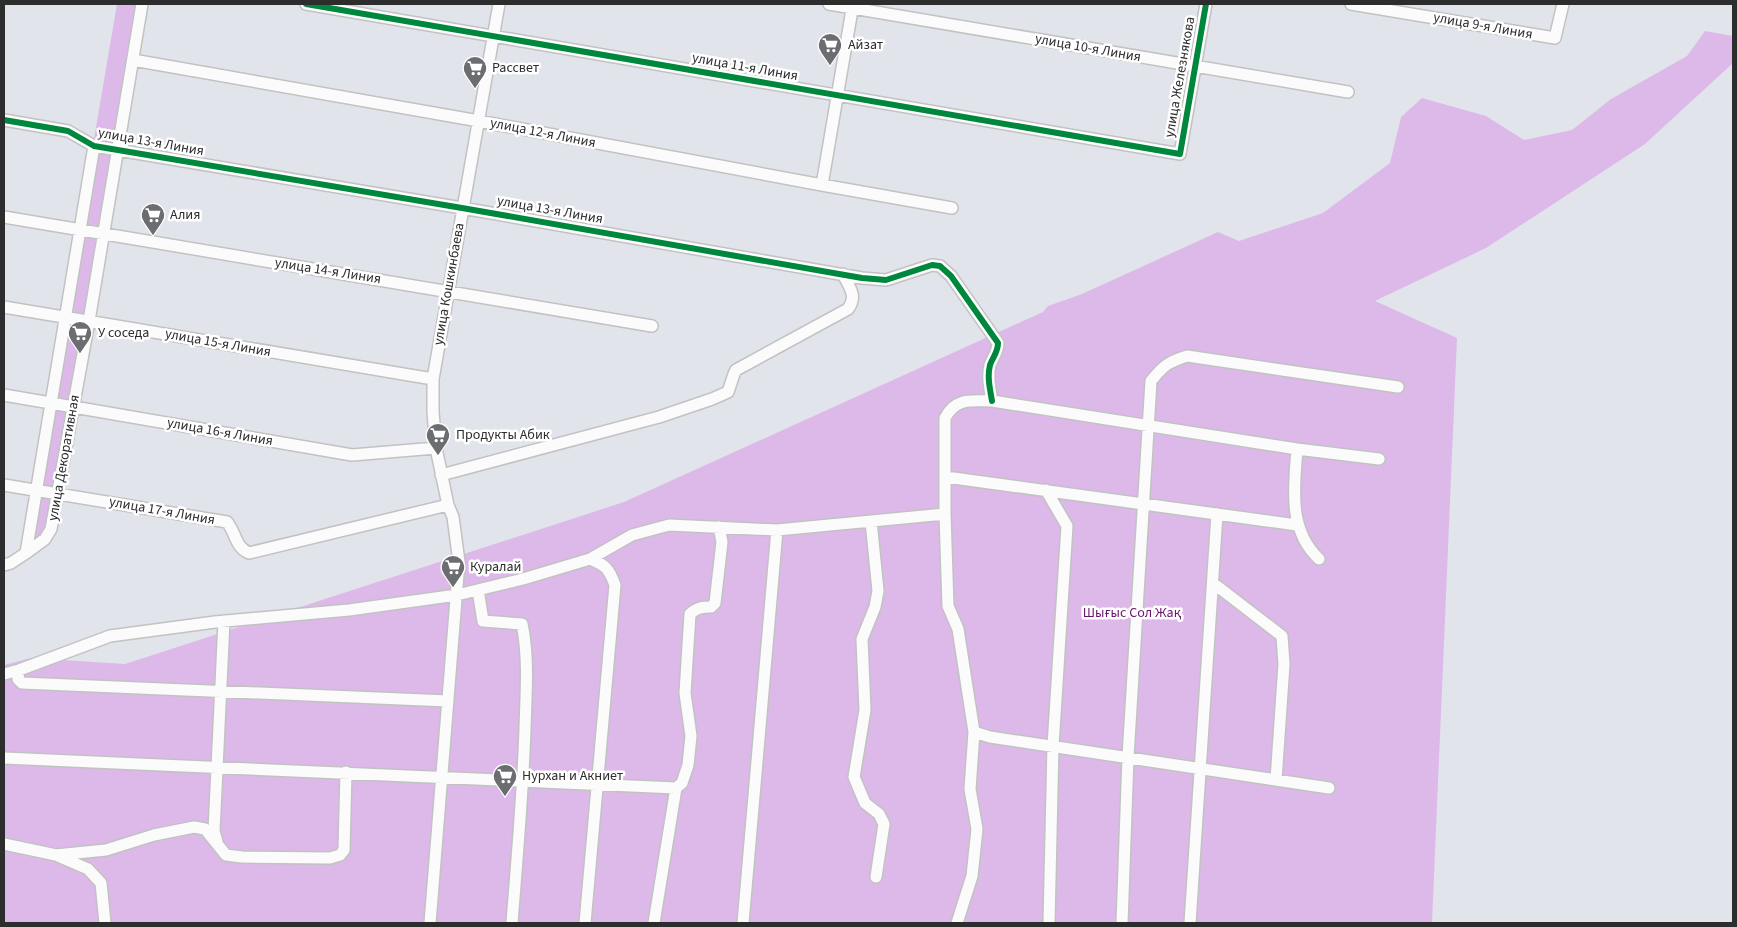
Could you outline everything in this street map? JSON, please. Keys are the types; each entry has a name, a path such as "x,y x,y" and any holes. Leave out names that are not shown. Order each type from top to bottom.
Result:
{"street":[{"name":"улица Декоративная","path":"26,553 46,539 51,529 89,321 142,4"},
{"name":"улица 11-я Линия","path":"306,4 1180,154"},
{"name":"улица Кошкинбаева","path":"430,923 457,595 458,562 453,517 448,505 436,448 432,379 499,4"},
{"name":"улица 10-я Линия","path":"829,4 853,6 1348,92"},
{"name":"улица Железнякова","path":"1180,154 1206,4"},
{"name":"улица 9-я Линия","path":"1351,4 1555,38 1563,4"},
{"path":"822,185 853,6"},
{"name":"улица 12-я Линия","path":"133,60 479,121 952,208"},
{"name":"улица 13-я Линия","path":"4,120 68,131 94,146 843,274 886,280 932,265 940,266 951,276 998,343 998,350 990,366 989,380 992,401"},
{"name":"улица Декоративная","path":"26,553 94,146"},
{"name":"улица 14-я Линия","path":"4,217 652,326"},
{"path":"441,475 659,417 712,400 728,392 736,370 848,310 854,298 843,274"},
{"name":"улица 15-я Линия","path":"4,307 432,379"},
{"path":"1122,923 1128,757 1151,381 1162,367 1171,361 1187,356 1398,387"},
{"name":"улица 16-я Линия","path":"4,396 352,454 436,448"},
{"path":"957,923 972,876 977,829 970,789 974,732 958,629 948,606 945,514 945,418 950,409 964,401 992,401 1297,449 1379,459"},
{"path":"1297,449 1294,494 1298,525 1309,550 1319,559"},
{"path":"946,477 1298,525"},
{"name":"улица 17-я Линия","path":"4,485 227,522 233,530 239,547 249,553 448,505"},
{"path":"1046,490 1067,526 1054,746 1049,923"},
{"path":"4,674 110,636 224,621 349,610 457,595 523,579 590,559 632,535 669,525 777,530 945,514"},
{"path":"1190,923 1202,768 1217,514"},
{"path":"871,521 878,591 875,607 862,639 865,710 854,777 865,803 879,814 884,824 876,877"},
{"path":"654,923 676,788 682,783 688,766 691,736 685,693 690,614 703,607 711,607 715,603 722,542 719,527"},
{"path":"743,923 777,530"},
{"path":"4,565 11,563 26,553"},
{"path":"585,923 615,585 610,571 602,563 590,559"},
{"path":"1213,584 1282,636 1284,664 1276,780"},
{"path":"478,590 483,621 522,624 525,638 526,696 523,780 512,923"},
{"path":"217,842 214,831 224,621"},
{"path":"19,670 18,679 22,683 448,701"},
{"path":"974,732 990,737 1329,788"},
{"path":"4,758 442,776 676,788"},
{"path":"56,856 106,850 194,827 205,829 226,855 242,857 330,858 340,855 344,850 346,772"},
{"path":"4,844 56,856 88,869 101,883 105,923"}],"green space":[{"path":"117,4 139,4 49,545 25,544"},
{"name":"Шығыс Сол Жақ","path":"1705,31 1733,36 1733,63 1645,144 1486,248 1375,301 1457,338 1432,923 4,923 4,665 31,658 125,664 624,502 1043,312 1048,306 1082,294 1218,232 1239,241 1323,213 1390,163 1401,117 1422,98 1486,116 1524,140 1572,130 1611,99 1687,56"}],"cycle path":[{"path":"306,4 1180,154 1206,4"},
{"path":"4,120 68,131 94,146 862,278 886,280 932,265 940,266 951,276 998,343 989,370 992,401"}],"place":[{"name":"Айзат","path":"830,66"},
{"name":"Рассвет","path":"475,89"},
{"name":"Алия","path":"153,236"},
{"name":"У соседа","path":"80,354"},
{"name":"Продукты Абик","path":"438,456"},
{"name":"Куралай","path":"453,588"},
{"name":"Нурхан и Акниет","path":"505,797"}]}
